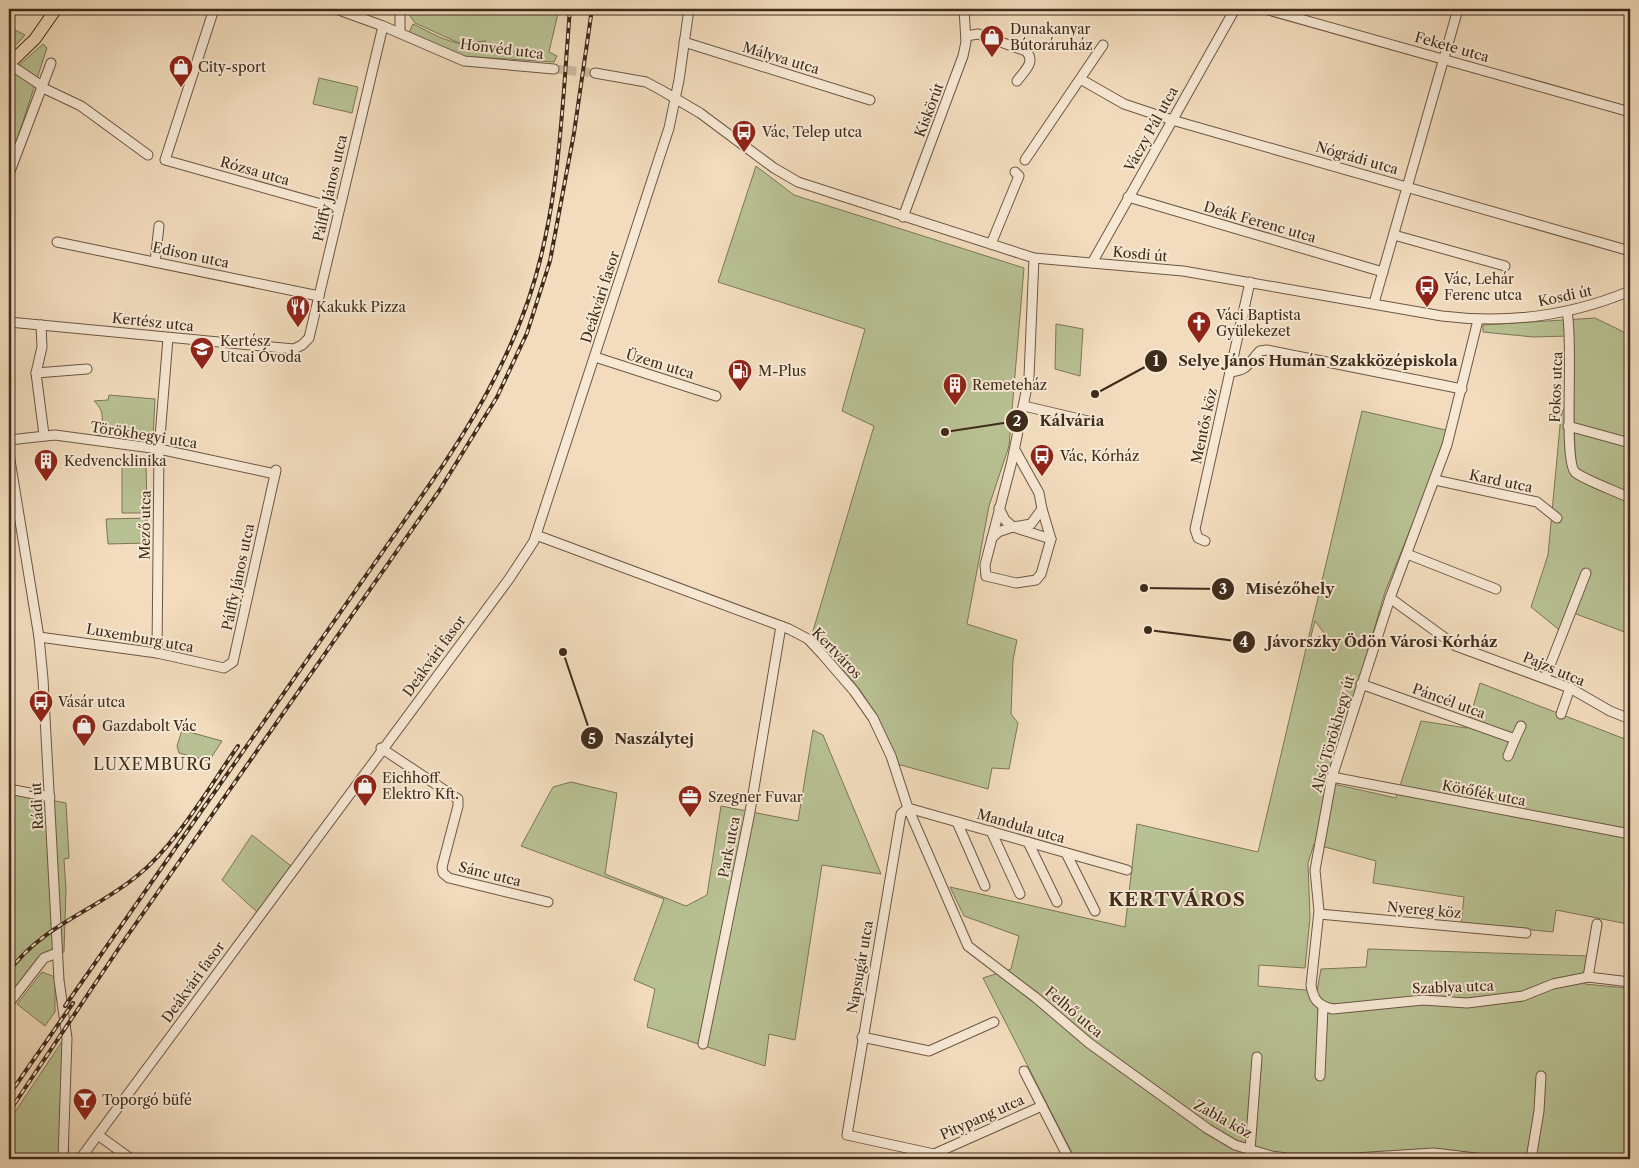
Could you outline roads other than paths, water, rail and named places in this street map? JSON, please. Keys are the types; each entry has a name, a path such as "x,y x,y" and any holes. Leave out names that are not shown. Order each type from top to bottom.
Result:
{"main road":[{"path":"9,64 35,39 56,9"}],"street":[{"name":"Rózsa utca","path":"214,9 165,160 338,209"},
{"name":"Honvéd utca","path":"336,9 383,26 464,61 554,69"},
{"path":"400,9 400,33"},
{"name":"Deákvári fasor","path":"80,1159 381,748 509,579 536,536 669,128 676,101 689,9"},
{"name":"Kiskörút","path":"903,217 957,74 966,36 964,9"},
{"name":"Váczy Pál utca","path":"1092,263 1235,9"},
{"name":"Fekete utca","path":"1266,9 1279,11 1630,112"},
{"path":"1374,303 1458,9"},
{"name":"Pálffy János utca","path":"294,349 302,345 308,338 383,26"},
{"path":"966,36 978,34 1026,50 1030,56 1030,62 1017,81"},
{"name":"Mályva utca","path":"684,42 870,100"},
{"path":"1025,160 1082,80 1103,46"},
{"path":"9,174 51,63"},
{"path":"9,64 42,86 81,106 148,155"},
{"path":"595,73 646,82 676,101"},
{"name":"Nógrádi utca","path":"1082,80 1124,104 1172,120 1630,252"},
{"name":"Kosdi út","path":"676,101 700,113 774,168 798,182 1034,258 1184,271 1442,316 1478,320 1518,319 1567,312 1630,291"},
{"path":"990,244 1019,176 1015,172"},
{"name":"Deák Ferenc utca","path":"1128,197 1383,272"},
{"path":"156,262 159,226"},
{"path":"1394,235 1505,266"},
{"name":"Edison utca","path":"57,242 319,296"},
{"path":"1015,450 1039,493 1051,539 1041,574 1036,580 1016,583 986,576 985,565 1015,450 1031,364 1034,258"},
{"name":"Mentős köz","path":"1205,541 1198,538 1195,529 1250,282"},
{"name":"Fokos utca","path":"1567,312 1571,340 1568,426 1569,463 1575,472 1630,498"},
{"name":"Alsó Törökhegy út","path":"1328,1008 1316,1001 1311,985 1318,914 1315,870 1332,777 1390,598 1447,445 1478,320"},
{"name":"Kertész utca","path":"9,322 294,349"},
{"path":"41,325 42,347 36,373 44,435"},
{"name":"Mező utca","path":"157,653 159,449 168,338"},
{"path":"1230,372 1242,371 1260,351 1267,350 1462,389"},
{"name":"Üzem utca","path":"595,357 716,396"},
{"path":"36,373 86,369"},
{"path":"1024,406 1088,420"},
{"path":"1568,426 1630,443"},
{"name":"Törökhegyi utca","path":"9,440 44,435 159,449 275,472"},
{"name":"Rádi út","path":"9,454 39,637 50,797 57,953 67,1046 63,1159"},
{"name":"Pálffy János utca","path":"233,662 275,472"},
{"name":"Kard utca","path":"1434,480 1537,502 1557,518"},
{"path":"999,508 1013,527 1051,539"},
{"path":"991,538 998,532 1032,524 1042,509"},
{"name":"Kertváros","path":"536,536 782,626 808,639 854,691 886,744 908,808 968,946"},
{"path":"1406,554 1496,590"},
{"path":"1546,678 1586,573"},
{"name":"Pajzs utca","path":"1390,598 1456,646 1570,688 1610,711 1630,719"},
{"name":"Park utca","path":"703,1044 750,812 782,626"},
{"name":"Luxemburg utca","path":"39,637 157,653 224,668 233,662"},
{"name":"Páncél utca","path":"1361,684 1514,739"},
{"path":"1561,714 1570,688"},
{"path":"1508,756 1521,726"},
{"name":"Sánc utca","path":"381,748 458,799 458,806 442,867 443,873 448,878 548,902"},
{"name":"Kötőfék utca","path":"1332,777 1630,834"},
{"path":"9,789 50,797"},
{"name":"Mandula utca","path":"908,808 1127,870"},
{"name":"Napsugár utca","path":"847,1135 901,814 908,808"},
{"path":"957,822 984,886"},
{"path":"991,831 1020,894"},
{"path":"1028,842 1056,902"},
{"path":"1066,853 1095,912"},
{"name":"Nyereg köz","path":"1318,914 1526,933"},
{"path":"1588,977 1597,924"},
{"name":"Felhő utca","path":"968,946 1036,997 1089,1043 1162,1098"},
{"path":"9,1004 44,958 57,953"},
{"name":"Szablya utca","path":"1328,1008 1423,1000 1467,1003 1523,996 1553,984 1588,977 1630,982"},
{"path":"1320,1076 1328,1008"},
{"path":"862,1037 929,1051 994,1022"},
{"path":"1250,1150 1257,1057"},
{"path":"1024,1071 1068,1159"},
{"path":"1531,1159 1539,1111 1541,1076"},
{"name":"Zabla köz","path":"1162,1098 1208,1129 1235,1144 1271,1156 1303,1159 1434,1153 1484,1159"},
{"name":"Pitypang utca","path":"847,1135 934,1154 1042,1106"},
{"path":"98,1135 131,1159"}],"tunnel":[{"path":"554,69 595,73"}],"railway":[{"path":"65,1006 445,462 473,418 497,373 509,349 528,301 539,266 547,230 562,119 570,9"},
{"path":"9,1112 123,942 439,491 497,397 527,333 550,261 574,133 592,9"},
{"path":"9,971 38,941 120,888 151,863 191,815 238,746"},
{"path":"9,1095 73,1003"}],"place":[{"name":"Dunakanyar Bútoráruház","path":"992,58"},
{"name":"City-sport","path":"181,88"},
{"name":"Vác, Telep utca","path":"744,153"},
{"name":"Vác, Lehár Ferenc utca","path":"1427,308"},
{"name":"Kakukk Pizza","path":"298,328"},
{"name":"Váci Baptista Gyülekezet","path":"1199,344"},
{"name":"Kertész Utcai Óvoda","path":"202,370"},
{"name":"M-Plus","path":"740,392"},
{"name":"Selye János Humán Szakközépiskola","path":"1095,394"},
{"name":"Remeteház","path":"955,406"},
{"name":"Kálvária","path":"945,432"},
{"name":"Vác, Kórház","path":"1042,477"},
{"name":"Kedvencklinika","path":"46,482"},
{"name":"Misézőhely","path":"1144,588"},
{"name":"Jávorszky Ödön Városi Kórház","path":"1148,630"},
{"name":"Naszálytej","path":"563,652"},
{"name":"Vásár utca","path":"41,723"},
{"name":"Gazdabolt Vác","path":"84,747"},
{"name":"Eichhoff Elektro Kft.","path":"365,807"},
{"name":"Szegner Fuvar","path":"690,818"},
{"name":"Toporgó büfé","path":"85,1121"}],"district":[{"name":"LUXEMBURG","path":"153,764"},
{"name":"KERTVÁROS","path":"1177,899"}]}
